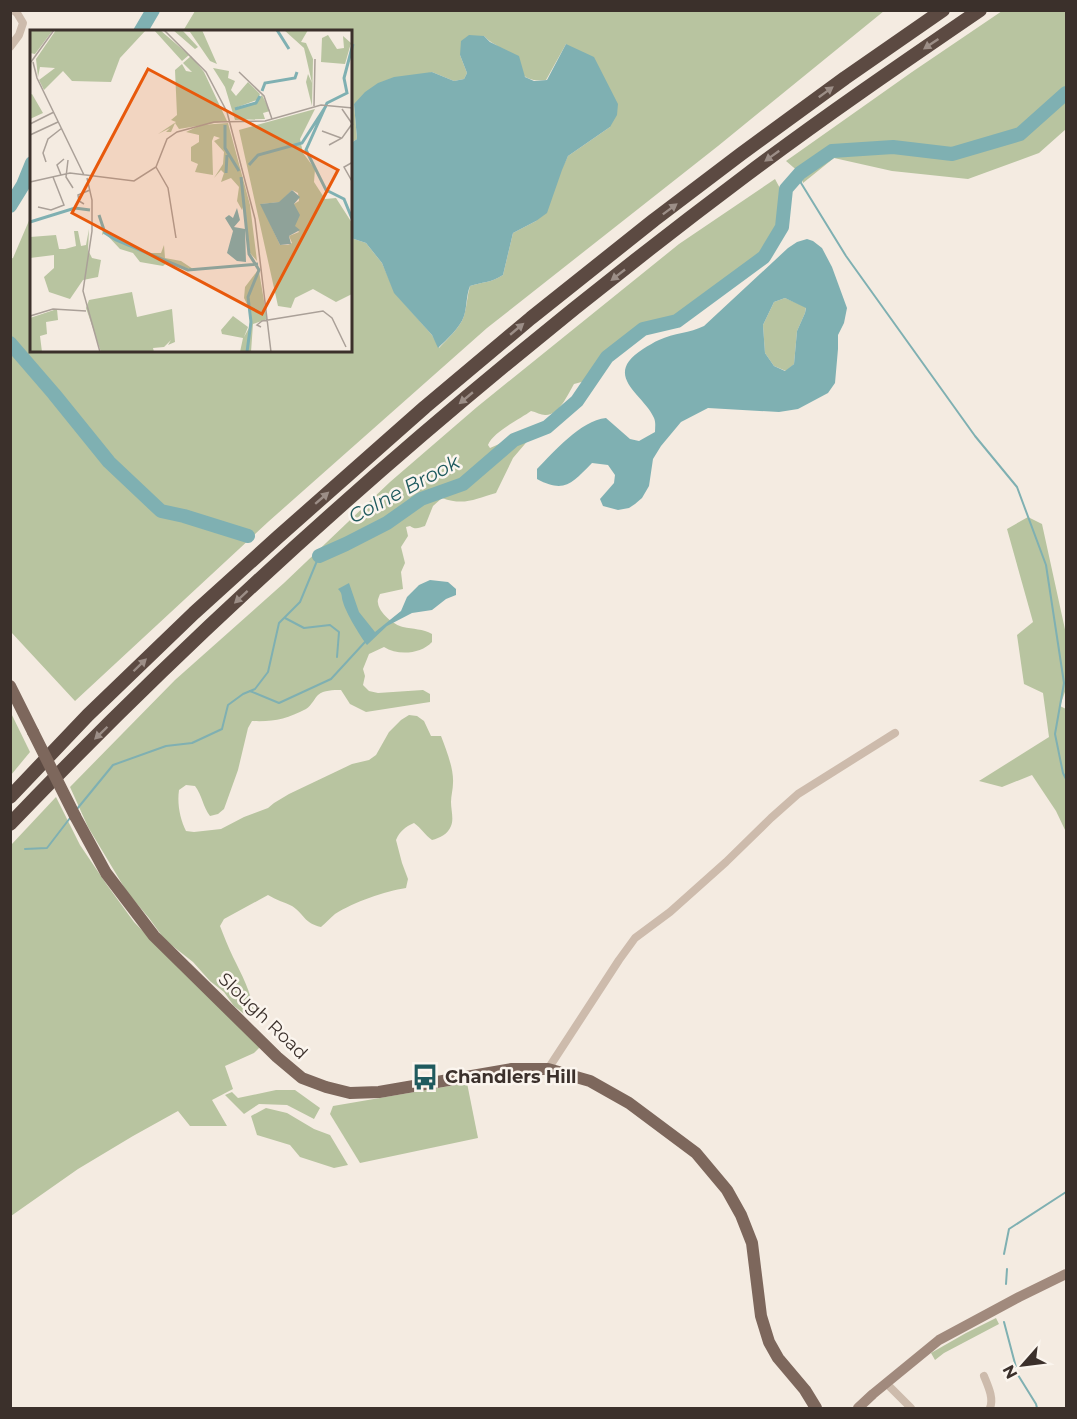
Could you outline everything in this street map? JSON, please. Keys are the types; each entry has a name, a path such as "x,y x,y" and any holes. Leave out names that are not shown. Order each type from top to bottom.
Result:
{"highway":[{"path":"10,797 88,715 194,613 425,406 531,318 741,154 845,78 944,10"},
{"path":"10,824 207,628 300,542 440,420 545,332 745,176 862,91 980,10"}],"main road":[{"name":"Slough Road","path":"10,686 106,873 154,936 277,1058 302,1078 350,1093 379,1092 512,1068 548,1069 591,1081 629,1103 696,1153 727,1190 741,1215 752,1244 761,1316 769,1342 778,1358 805,1390 816,1408"}],"street":[{"path":"10,47 19,35 23,23 13,10"},
{"path":"548,1069 635,938 670,912 798,794 895,733"},
{"path":"858,1408 939,1340 1066,1274"},
{"path":"984,1376 990,1391 992,1404 990,1408"},
{"path":"887,1384 911,1408"}],"green space":[{"path":"195,11 884,11 718,146 487,328 268,522 75,701 11,632 10,259 13,258 30,218 30,352 352,352 352,238 366,243 382,263 395,293 432,335 439,348 462,320 470,286 503,275 513,233 536,221 568,156 610,127 566,44 546,80 537,80 530,79 520,72 500,48 484,36 460,55 467,73 464,79 454,81 432,72 354,104 357,139 352,142 352,30 184,30"},
{"path":"1002,11 1066,11 1066,129 1039,153 968,179 892,171 834,158 803,183 800,173 786,161"},
{"path":"775,179 782,192 774,235 759,257 675,319 645,324 608,350 589,380 574,384 563,404 555,412 545,415 531,411 495,435 488,445 490,448 529,431 530,434 530,438 513,458 496,493 463,502 442,498 433,506 425,526 406,527 408,536 401,547 405,563 401,572 403,589 380,594 378,603 381,611 391,621 399,626 432,634 432,642 416,651 402,653 384,647 369,654 363,669 365,676 363,685 369,691 378,693 423,690 430,694 430,702 366,712 350,704 341,690 323,692 306,709 292,715 280,719 252,721 224,809 218,814 210,816 195,786 186,785 179,790 178,801 186,831 221,829 268,808 289,794 352,764 369,760 376,755 389,732 409,715 417,716 424,721 431,736 441,736 449,759 453,777 450,829 432,840 414,823 403,830 396,840 408,879 406,888 379,894 351,905 335,914 321,927 308,921 292,906 268,895 224,919 220,926 253,1005 254,1012 248,1017 234,1006 224,992 210,981 193,962 165,940 127,892 88,827 70,787 175,680 284,583 390,482 477,407 679,244"},
{"path":"785,298 806,307 797,331 794,364 786,371 774,366 765,353 763,325 774,302"},
{"path":"1028,517 1042,524 1066,634 1066,689 1060,706 1066,709 1066,832 1056,811 1032,775 1002,787 979,781 1049,737 1043,693 1024,684 1017,635 1033,622 1007,529"},
{"path":"10,711 30,752 11,775 10,775"},
{"path":"56,797 80,845 134,922 260,1047 254,1053 225,1066 233,1089 212,1100 227,1126 190,1126 178,1111 78,1169 11,1216 11,845"},
{"path":"467,1083 478,1138 360,1163 330,1114 333,1106"},
{"path":"276,1090 295,1090 320,1108 314,1119 287,1105 259,1104 244,1114 225,1095 232,1092 238,1098"},
{"path":"266,1108 287,1113 314,1129 330,1135 348,1165 334,1168 300,1157 290,1145 257,1135 251,1116"},
{"path":"996,1318 999,1324 935,1360 931,1353"}],"water":[{"path":"469,35 484,36 490,42 519,56 525,77 534,81 547,80 566,44 594,57 618,104 617,115 610,127 568,156 547,213 513,233 503,275 470,286 465,313 460,325 438,348 432,335 394,293 382,263 366,243 352,238 352,142 357,139 354,104 378,83 394,77 432,72 454,81 464,79 467,73 460,55 461,41"},
{"path":"807,239 822,248 832,267 847,308 844,323 838,335 835,383 828,393 798,409 779,412 708,408 681,422 653,459 649,486 642,498 629,508 618,510 603,506 600,499 614,483 615,475 608,465 592,463 573,481 561,486 537,479 537,469 560,446 577,431 596,420 606,418 630,439 639,441 655,432 654,418 629,385 625,376 631,359 657,341 704,326 797,242","holes":["785,298 806,308 797,331 794,364 785,371 774,366 765,353 763,325 774,302"]},
{"path":"430,580 448,582 456,589 456,595 446,599 432,610 412,613 387,626 367,645 350,618 338,589 349,583 359,612 375,632 401,611 407,597 419,585"}],"waterway":[{"path":"141,30 153,10"},
{"name":"Colne Brook","path":"319,556 387,523 421,499 463,484 514,440 547,427 577,401 607,357 643,329 677,321 764,257 782,227 786,189 800,173 832,151 893,147 952,154 1020,134 1066,93"},
{"path":"10,206 30,168"},
{"path":"800,173 801,183 846,256 975,436 1017,487 1046,565 1064,683 1055,734 1066,779"},
{"name":"Colne Brook","path":"10,343 109,462 161,511 248,536"},
{"path":"77,809 113,765 166,746 192,743 222,729 228,705 243,694 255,689 268,672 279,623 300,602 319,556"},
{"path":"285,618 304,628 330,625 339,632 337,657"},
{"path":"250,691 279,703 331,679 365,642"},
{"path":"25,849 47,848 70,818"},
{"path":"1004,1254 1009,1229 1066,1192"},
{"path":"1006,1284 1007,1269"},
{"path":"1004,1322 1018,1375 1037,1408"}],"place":[{"name":"Chandlers Hill","path":"425,1077"}]}
